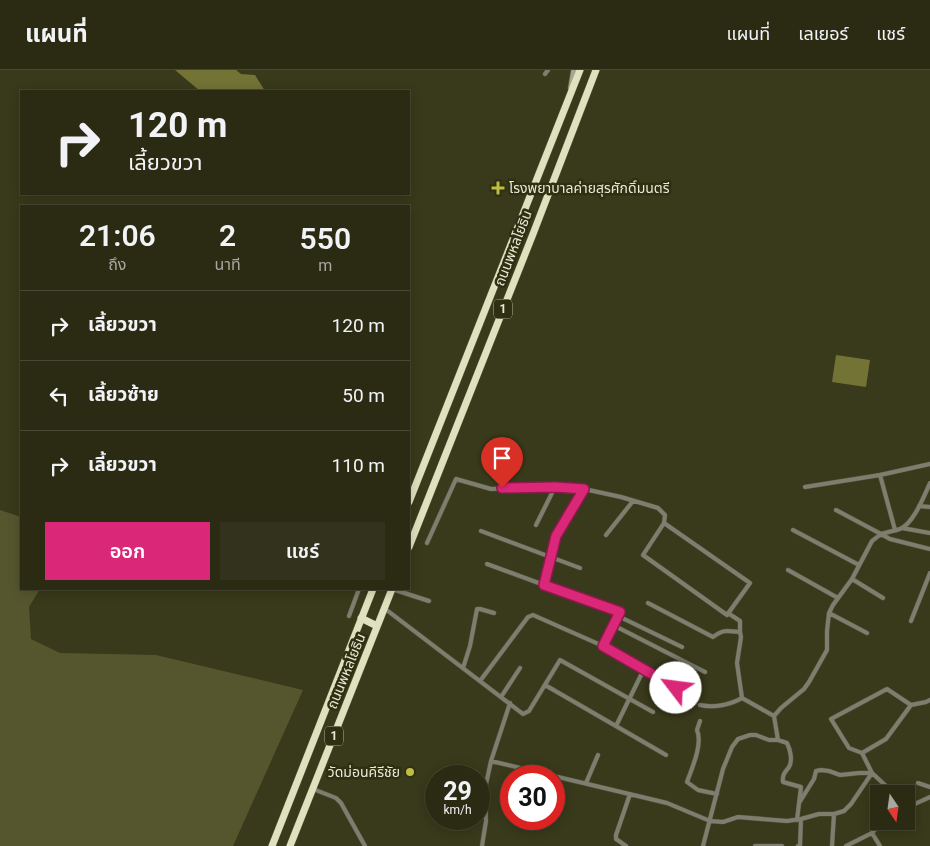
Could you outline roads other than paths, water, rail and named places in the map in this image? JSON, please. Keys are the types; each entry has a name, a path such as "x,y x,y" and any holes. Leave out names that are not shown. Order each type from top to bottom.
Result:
{"highway":[{"name":"ถนนพหลโยธิน","path":"410,499 580,70"},
{"name":"ถนนพหลโยธิน","path":"410,544 596,70"},
{"name":"ถนนพหลโยธิน","path":"272,846 374,590"},
{"name":"ถนนพหลโยธิน","path":"290,846 392,590"},
{"path":"362,618 377,626"}],"main road":[{"name":"1","path":"568,103 574,70"}],"street":[{"path":"545,74 548,70"},
{"path":"804,487 880,475 930,464"},
{"path":"880,475 895,530"},
{"path":"427,543 456,479 490,489 555,487 584,489 658,508 665,515 664,524 643,555 727,615 750,582 664,524"},
{"path":"902,528 912,518 930,483"},
{"path":"536,525 555,487"},
{"path":"544,585 556,536 584,489"},
{"path":"606,535 633,501"},
{"path":"919,506 930,507"},
{"path":"836,510 890,539 930,549"},
{"path":"774,716 804,689 825,654 827,631 833,605 852,579 872,541 881,534 902,528 930,534"},
{"path":"793,530 859,565"},
{"path":"481,531 580,568"},
{"path":"487,564 620,612 603,646"},
{"path":"788,570 838,598"},
{"path":"911,621 930,573"},
{"path":"852,579 883,598"},
{"path":"348,616 359,590"},
{"path":"395,590 429,601"},
{"path":"648,603 714,637 724,630 740,632"},
{"path":"384,608 523,714 529,711 560,660 653,712"},
{"path":"463,668 470,646 477,610 480,609 494,613"},
{"path":"728,612 740,622 741,637 738,663 742,698"},
{"path":"830,613 867,634"},
{"path":"480,681 531,615 603,646 691,696"},
{"path":"618,616 682,647"},
{"path":"613,625 705,672"},
{"path":"501,697 520,668"},
{"path":"616,726 644,670"},
{"path":"545,685 666,756"},
{"path":"885,785 872,773 862,753 850,748 831,719 887,689 911,705"},
{"path":"742,698 774,716"},
{"path":"700,705 710,707 731,703 742,698"},
{"path":"862,753 886,739 911,705 930,700"},
{"path":"482,846 486,820 485,789 491,761 510,703"},
{"path":"774,716 778,740"},
{"path":"700,721 697,729 700,736 699,742 687,782 698,790 717,794"},
{"path":"703,846 723,769 732,747 738,739 750,735 756,735 769,740 778,740 788,744 791,760 782,780 783,782 801,787 799,803 800,846 798,846"},
{"path":"586,783 598,755"},
{"path":"491,761 668,802 710,822 723,822 738,817 787,821 844,811 872,773"},
{"path":"799,803 808,791 816,770 829,771 840,776 872,773"},
{"path":"918,783 930,787"},
{"path":"313,789 336,798 341,803 365,846"},
{"path":"626,846 616,839 616,835 630,794"},
{"path":"915,804 930,797"},
{"path":"832,846 834,814"},
{"path":"846,846 875,830"},
{"path":"872,833 880,846"},
{"path":"755,846 782,846"}],"place":[{"name":"โรงพยาบาลค่ายสุรศักดิ์มนตรี","path":"498,188"},
{"name":"วัดม่อนคีรีชัย","path":"410,772"}]}
